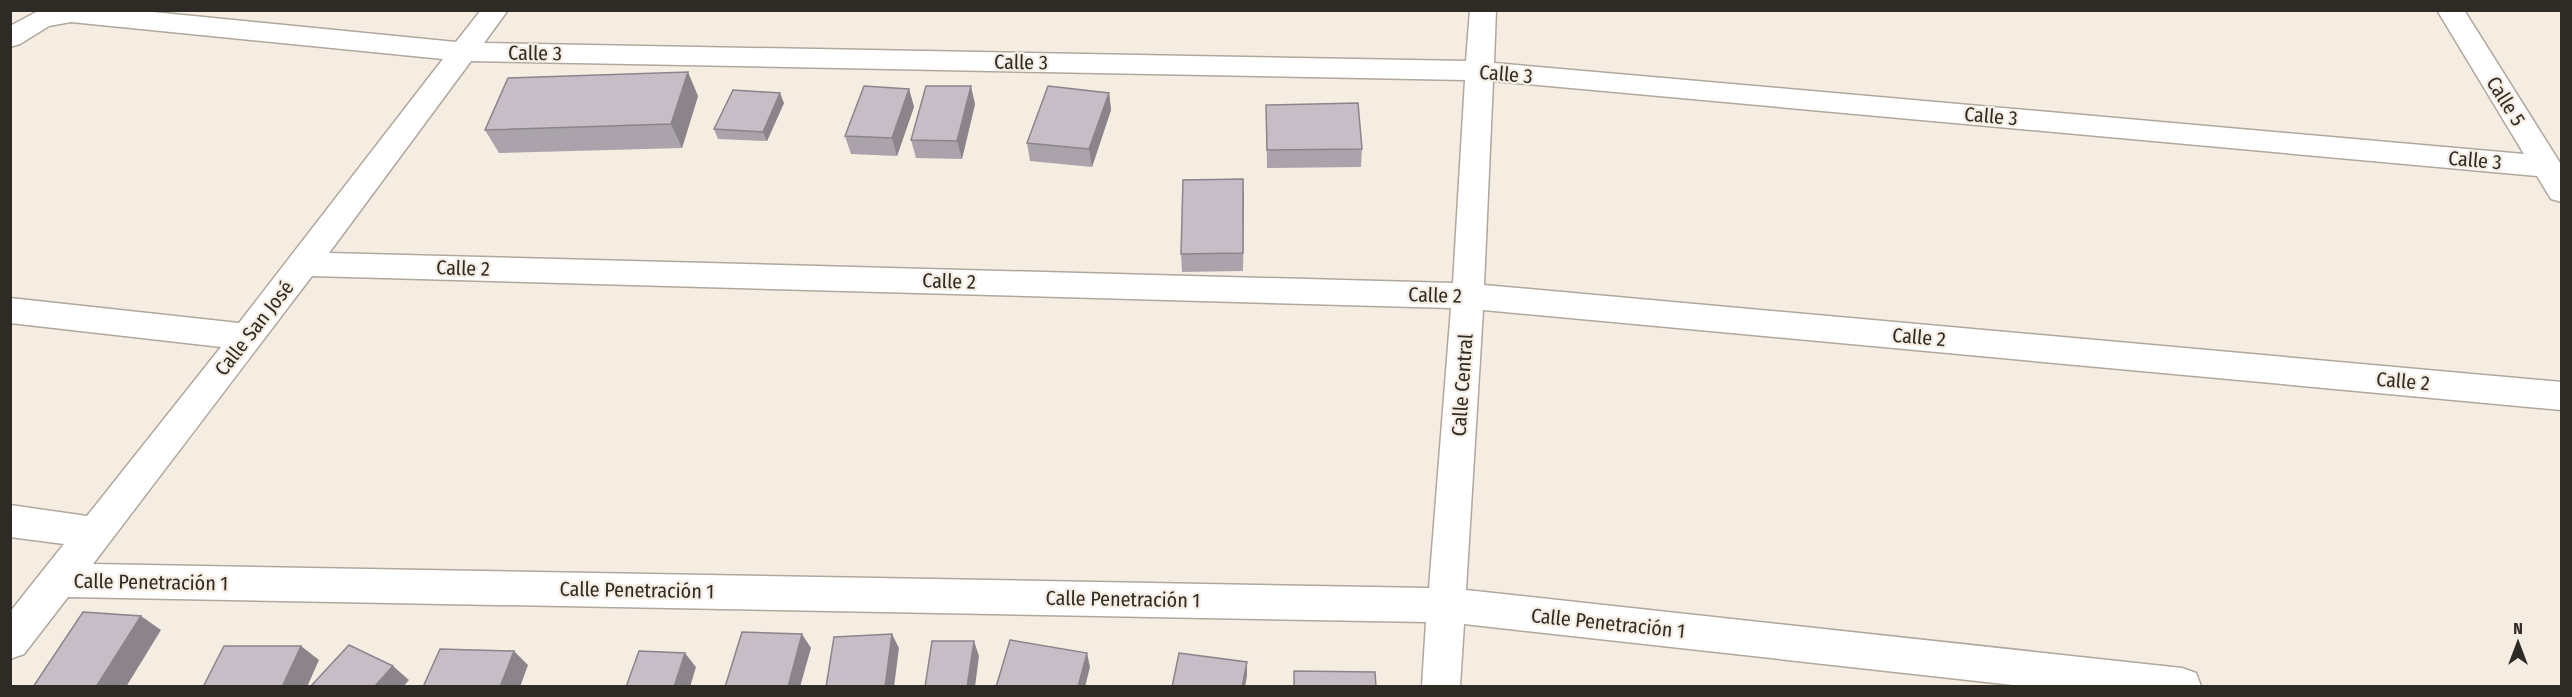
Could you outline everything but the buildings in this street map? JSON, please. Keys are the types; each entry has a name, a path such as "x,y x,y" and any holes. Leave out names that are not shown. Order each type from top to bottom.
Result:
{"street":[{"name":"Calle San José","path":"10,642 304,264 495,10"},
{"name":"Calle Central","path":"1441,687 1468,296 1483,10"},
{"name":"Calle 5","path":"2450,10 2562,191"},
{"name":"Calle 3","path":"10,38 41,19 71,12 463,52 1480,71 2546,166"},
{"name":"Calle 2","path":"304,264 1468,296 2562,396"},
{"path":"10,310 247,337"},
{"path":"10,521 96,533"},
{"name":"Calle Penetración 1","path":"59,580 1447,605 2182,687"}]}
